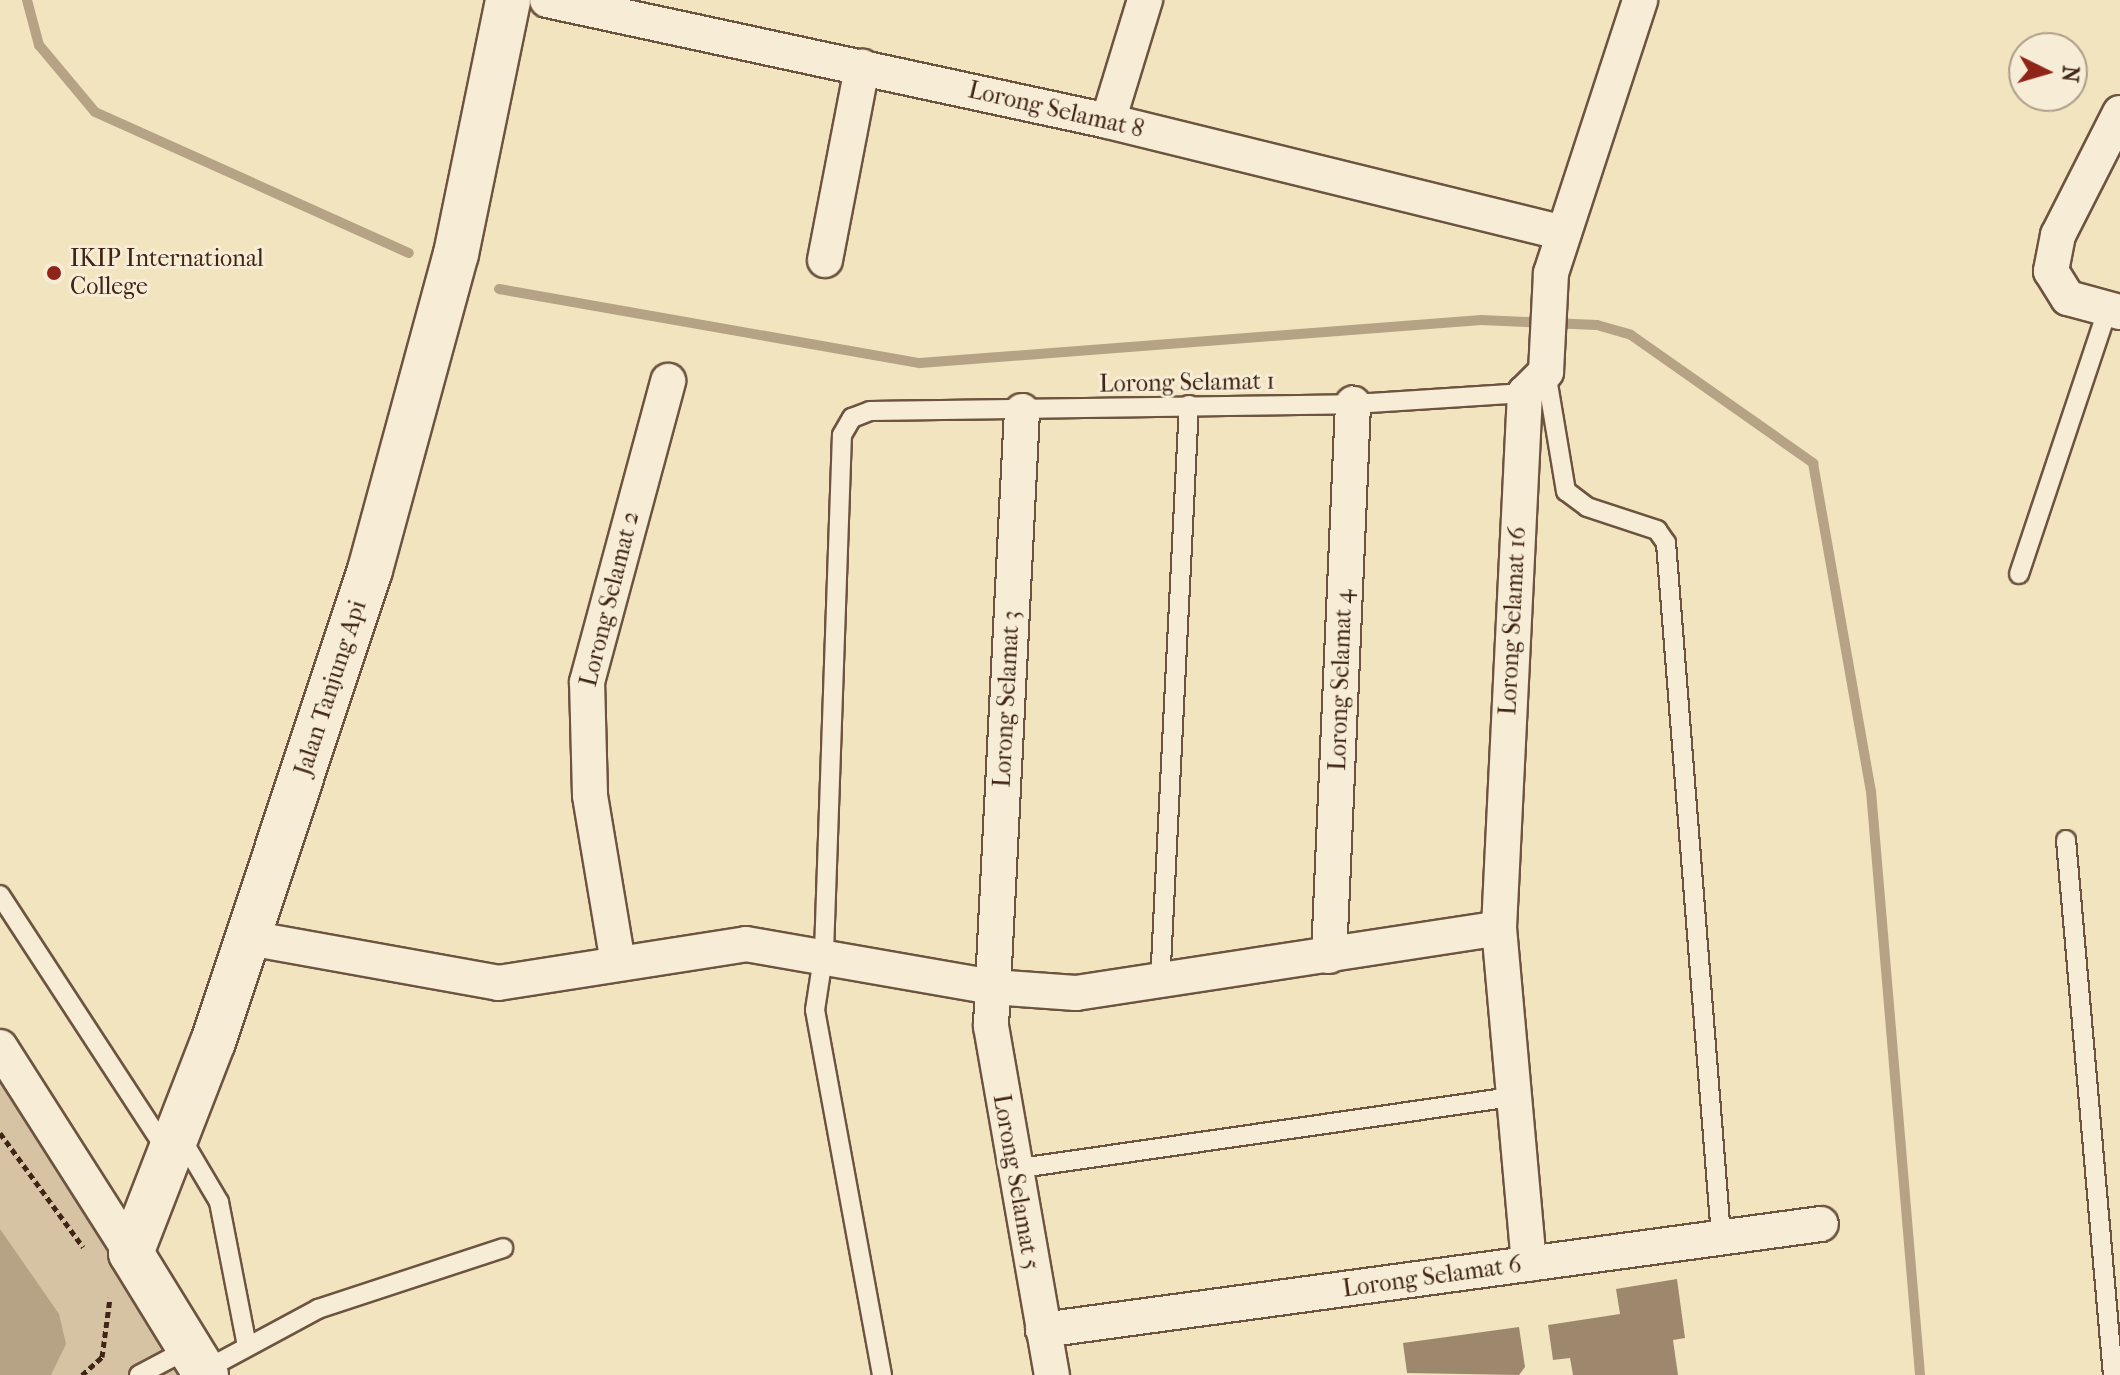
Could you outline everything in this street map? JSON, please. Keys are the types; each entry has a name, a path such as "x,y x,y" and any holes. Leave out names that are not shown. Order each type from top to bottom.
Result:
{"street":[{"name":"Jalan Tanjung Api","path":"119,1270 174,1144 249,938 402,457 456,254 508,0"},
{"name":"Lorong Selamat 8","path":"547,0 1108,121 1563,233"},
{"path":"1108,121 1145,0"},
{"name":"Lorong Selamat 16","path":"1529,1264 1511,1097 1499,928 1540,369 1548,307 1563,233 1640,0"},
{"path":"825,260 862,67"},
{"path":"2113,312 2081,305 2057,286 2052,253 2120,113"},
{"name":"Lorong Selamat 2","path":"618,963 590,795 587,682 668,381"},
{"name":"Lorong Selamat 4","path":"1329,956 1353,404"},
{"name":"Lorong Selamat 3","path":"992,987 1022,411"},
{"path":"249,938 498,983 746,944 824,952 992,987 1076,993 1160,985 1499,928"},
{"name":"Lorong Selamat 5","path":"992,987 994,1063 1052,1375"},
{"path":"0,1047 119,1270 199,1365"},
{"name":"Lorong Selamat 6","path":"1043,1330 1821,1224"}],"lane":[{"path":"2019,574 2113,312"},
{"path":"1540,369 1566,491 1587,507 1657,530 1666,543 1721,1236"},
{"name":"Lorong Selamat 1","path":"824,952 842,435 852,418 870,411 1353,404 1540,369"},
{"path":"1160,985 1189,405"},
{"path":"2066,840 2113,1375"},
{"path":"0,895 174,1144 219,1202 247,1346"},
{"path":"824,952 816,982 817,1039 882,1375"},
{"path":"1014,1169 1511,1097"},
{"path":"139,1375 199,1365 247,1346 318,1309 503,1248"}],"path":[{"path":"0,1133 86,1251"},
{"path":"82,1375 102,1357 119,1270"}],"shaded area":[{"path":"0,1072 139,1289 181,1375 0,1375"},
{"path":"0,1229 59,1314 66,1344 51,1375 0,1375"}],"building":[{"path":"1677,1279 1685,1338 1673,1340 1678,1375 1573,1375 1570,1358 1553,1360 1548,1325 1620,1314 1616,1289"},
{"path":"1519,1327 1525,1367 1519,1375 1407,1373 1403,1343"}],"waterway":[{"path":"27,0 39,45 95,112 409,253"},
{"path":"499,289 920,363 1481,320 1597,325 1631,335 1813,463 1871,791 1920,1375"}],"place":[{"name":"IKIP International College","path":"54,273"}]}
